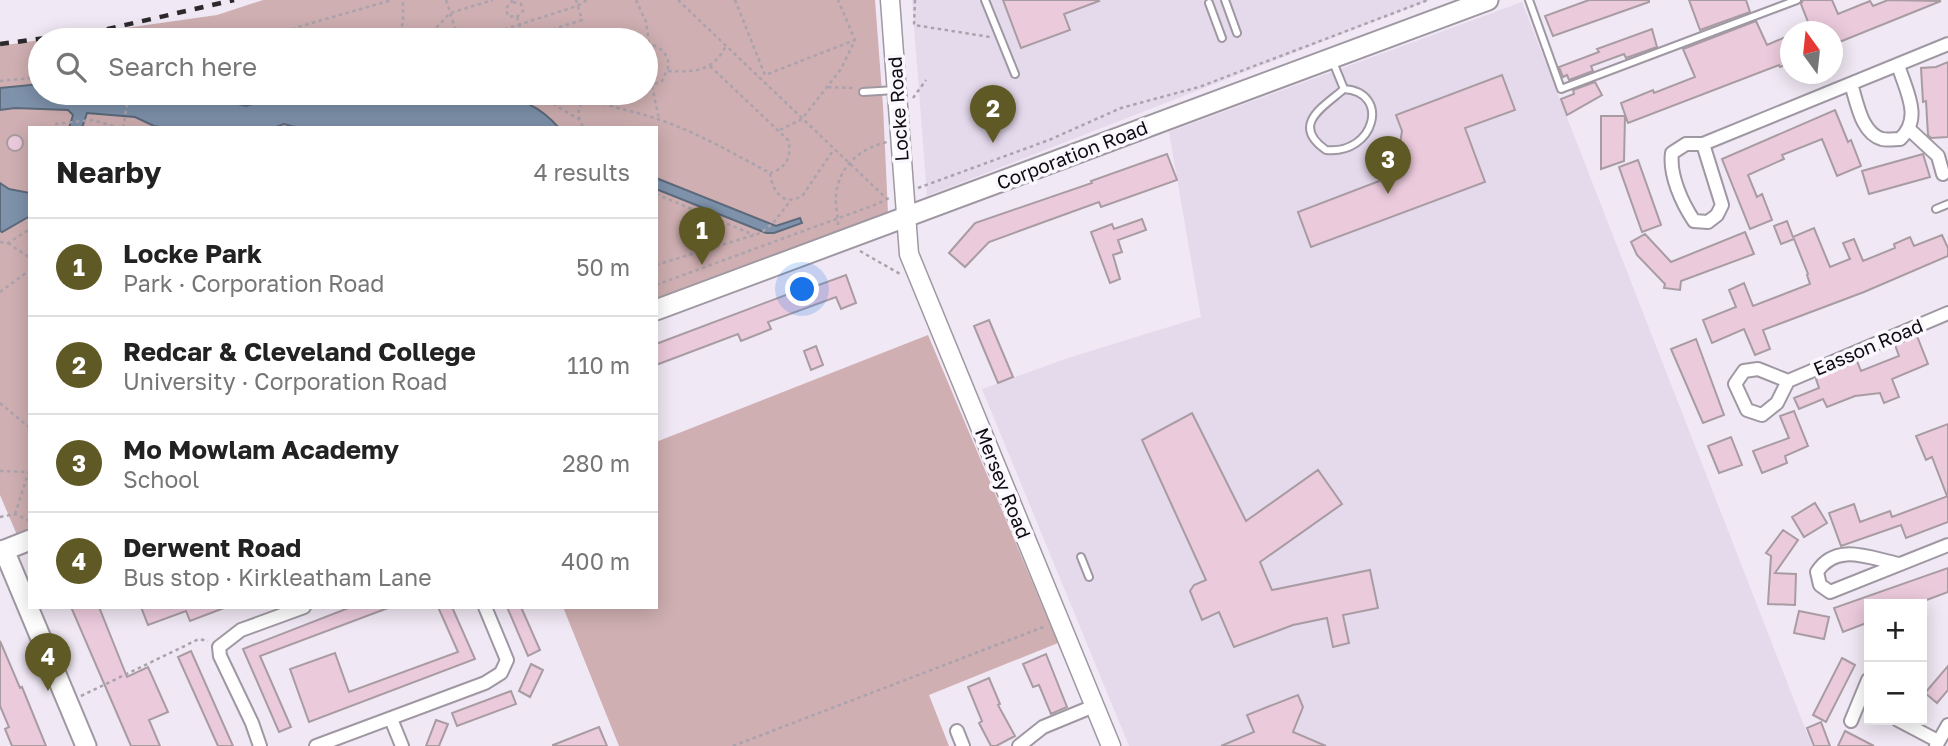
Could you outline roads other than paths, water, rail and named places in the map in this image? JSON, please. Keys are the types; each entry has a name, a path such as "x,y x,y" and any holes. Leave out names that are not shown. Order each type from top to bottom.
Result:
{"main road":[{"name":"Corporation Road","path":"658,309 1488,0"},
{"path":"28,540 1,547 86,746"}],"street":[{"name":"Locke Road","path":"890,0 906,217"},
{"path":"1703,144 1722,205 1717,215 1709,222 1695,221 1687,211 1670,165 1672,153 1686,144 1703,144 1948,44"},
{"path":"1852,84 1863,121 1869,130 1882,139 1900,139 1910,130 1913,115 1898,65"},
{"path":"1910,130 1938,156 1943,174"},
{"name":"Mersey Road","path":"906,217 909,254 1111,746"},
{"name":"Easson Road","path":"1788,381 1948,313"},
{"path":"1899,564 1847,552 1824,561 1817,572 1820,585 1830,592 1948,545"},
{"path":"260,746 220,656 219,647 240,630 298,609"},
{"path":"316,746 485,683 501,673 507,660 486,609"},
{"path":"1851,721 1864,703"},
{"path":"1019,746 1043,727 1094,706"},
{"path":"391,719 402,746"},
{"path":"1906,725 1937,744 1948,725"},
{"path":"957,731 963,746"}],"lane":[{"path":"985,0 1015,74"},
{"path":"1225,0 1237,33"},
{"path":"1529,0 1561,89 1797,0"},
{"path":"1209,3 1222,38"},
{"path":"1331,57 1343,89"},
{"path":"1343,89 1354,90 1368,102 1372,119 1370,128 1356,144 1346,149 1326,150 1318,145 1311,134 1312,120 1316,112 1343,89"},
{"path":"863,92 897,90"},
{"path":"1936,209 1948,204"},
{"path":"1082,557 1089,577"}],"water":[{"path":"28,85 28,105 530,105 557,126 154,126 135,117 87,113 83,126 70,126 73,115 68,110 0,110 0,88"},
{"path":"658,179 776,226 800,218 802,223 774,233 766,233 658,190"},
{"path":"0,183 9,189 28,193 28,217 0,231"}],"railway":[{"path":"112,28 234,0"},
{"path":"0,44 28,40"}],"place":[{"name":"Redcar & Cleveland College","path":"993,143"},
{"name":"Mo Mowlam Academy","path":"1388,194"},
{"name":"Locke Park","path":"702,265"},
{"name":"Derwent Road","path":"48,691"}]}
